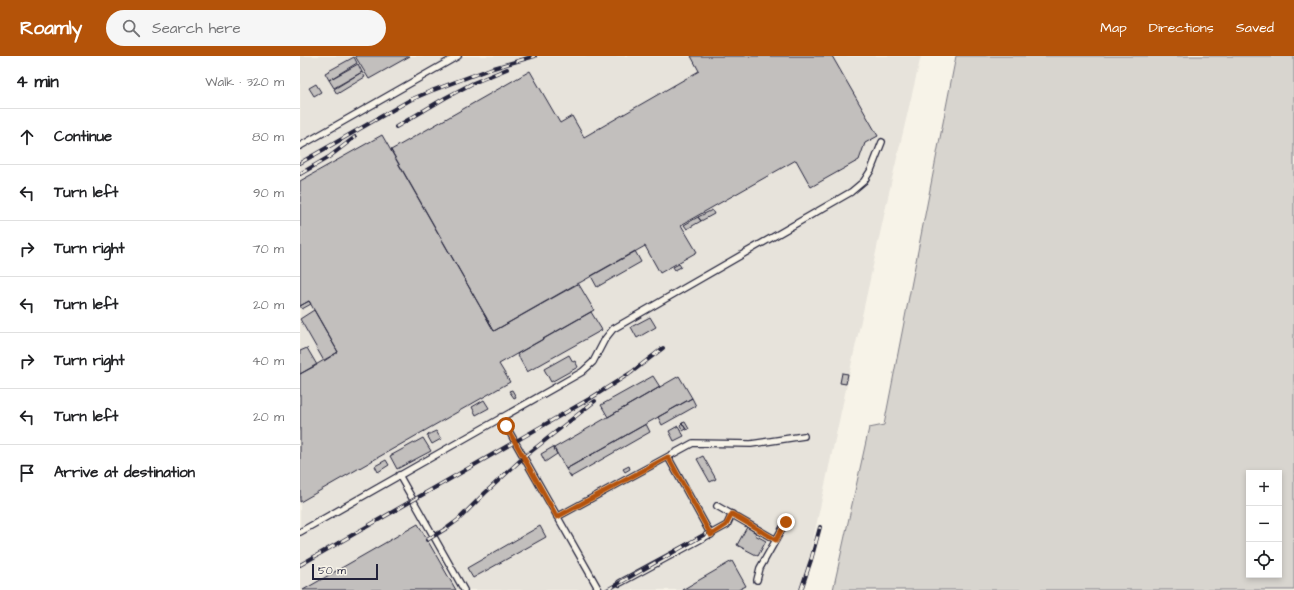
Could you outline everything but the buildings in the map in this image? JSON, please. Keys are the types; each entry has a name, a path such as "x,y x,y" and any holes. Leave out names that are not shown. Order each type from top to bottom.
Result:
{"lane":[{"path":"300,146 458,56"},
{"path":"300,532 582,372 593,362 605,339 613,329 851,192 864,181 871,170 882,142"},
{"path":"501,417 599,590"},
{"path":"557,517 693,444 751,444 804,436"},
{"path":"668,457 711,535"},
{"path":"399,475 464,590"},
{"path":"717,506 776,540"},
{"path":"620,583 711,535 726,525 732,514"},
{"path":"758,580 760,568 786,522"}],"shaded area":[{"path":"300,56 921,56 892,179 802,590 300,590"},
{"path":"956,56 1294,56 1294,590 833,590 869,428 884,425"}],"railway":[{"path":"300,163 410,100 490,69 535,56"},
{"path":"396,127 473,83 507,69"},
{"path":"300,174 329,157 355,137"},
{"path":"628,375 663,348"},
{"path":"300,565 591,398 632,372"},
{"path":"427,540 458,520 524,457 595,401"},
{"path":"801,590 820,527"},
{"path":"607,590 707,533"}],"route":[{"path":"506,426 557,517 668,457 711,535 726,525 732,514 776,540 786,522"}]}
